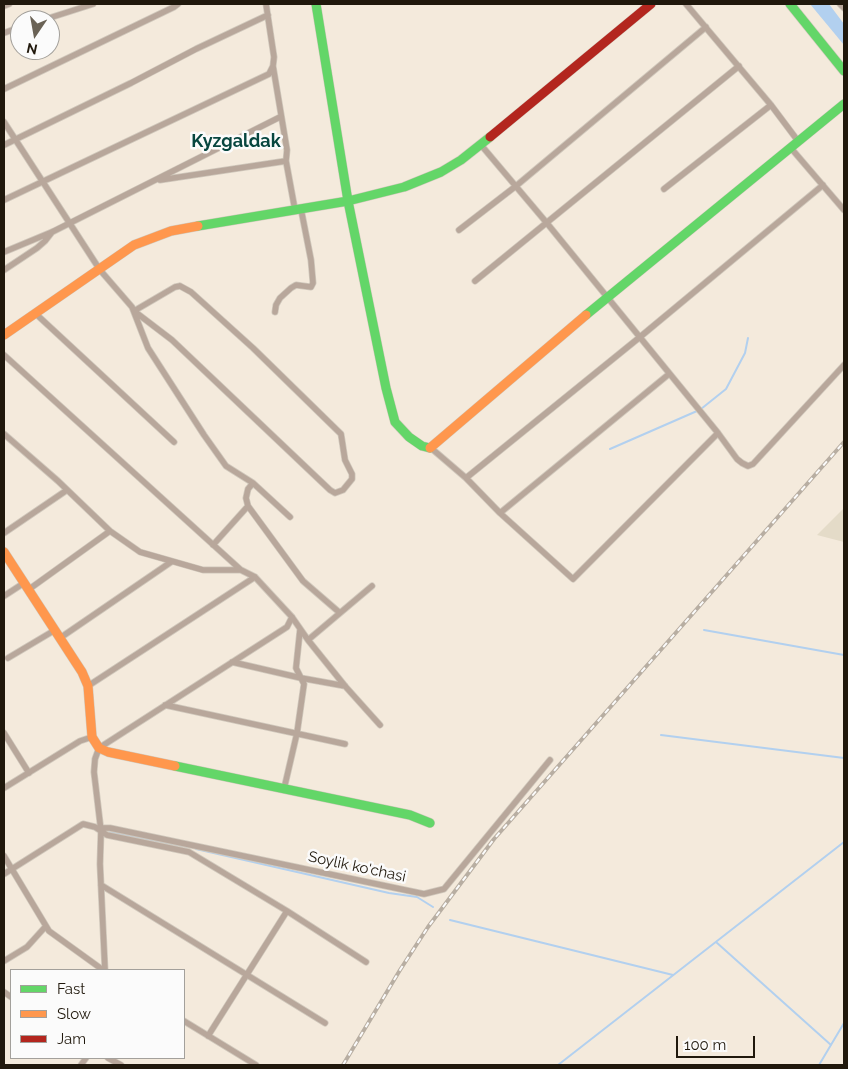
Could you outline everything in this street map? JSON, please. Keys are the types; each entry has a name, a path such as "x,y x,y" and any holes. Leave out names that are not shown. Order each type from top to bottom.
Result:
{"street":[{"path":"4,6 9,4"},
{"path":"60,15 93,4"},
{"path":"4,90 178,4"},
{"path":"266,4 286,161 311,260 313,283 313,285 308,287 296,285 290,288 280,298 275,312"},
{"path":"316,4 348,200 386,388 395,422 409,437 422,446 431,448 466,478 500,513 573,579 718,433"},
{"path":"4,335 134,245 171,231 348,200 404,187 441,172 462,160 481,145 651,4"},
{"path":"686,4 771,105 798,141"},
{"path":"790,4 844,71"},
{"path":"840,4 844,8"},
{"path":"4,145 268,15"},
{"path":"459,230 516,186 706,27"},
{"path":"4,200 269,74 273,66"},
{"path":"475,281 739,66"},
{"path":"431,448 441,437 844,104"},
{"path":"664,189 771,105"},
{"path":"4,252 52,232 280,117"},
{"path":"4,122 41,182 100,270 132,307 148,348 204,436 226,466 253,483 290,517"},
{"path":"481,145 640,337 737,459 748,466 753,464 844,365"},
{"path":"790,147 844,210"},
{"path":"156,180 286,161"},
{"path":"466,478 824,185"},
{"path":"4,270 37,248 52,232"},
{"path":"180,286 192,292 253,348 341,434 345,460 352,474 352,479 348,485 343,490 335,493 330,490 172,340 134,311 175,287 180,286"},
{"path":"36,314 174,442"},
{"path":"4,355 241,570 255,577 292,618 345,686 380,726"},
{"path":"500,513 670,374"},
{"path":"4,434 110,531 140,552 203,570 241,570"},
{"path":"253,483 248,489 246,498 248,506 303,581 340,613"},
{"path":"4,533 67,490"},
{"path":"213,545 248,506"},
{"path":"4,596 26,586 110,531"},
{"path":"4,552 82,672 88,686 92,737 99,748 108,752 410,815 430,823"},
{"path":"8,658 57,634 171,562"},
{"path":"88,686 255,577"},
{"path":"308,640 372,586"},
{"path":"104,969 101,830 94,772 95,759 99,748 286,627 292,618"},
{"path":"284,789 297,733 304,684 296,668 300,630"},
{"path":"232,662 345,686"},
{"path":"165,705 345,744"},
{"path":"4,733 29,773"},
{"path":"4,788 80,741 92,737"},
{"name":"Soylik ko'chasi","path":"101,830 110,828 424,894 444,889 550,760"},
{"path":"4,874 82,824 101,830 107,835 189,852 287,911 366,962"},
{"path":"189,852 191,846"},
{"path":"4,856 49,930 103,969"},
{"path":"101,885 325,1023"},
{"path":"208,1036 287,911"},
{"path":"4,960 27,947 46,926"},
{"path":"185,1022 256,1065"},
{"path":"110,1059 121,1065"}],"shaded area":[{"path":"844,508 844,542 817,535"}],"water":[{"path":"810,4 829,4 844,24 844,45"}],"waterway":[{"path":"701,409 726,389 745,353 748,338"},
{"path":"610,449 697,411"},
{"path":"704,630 844,655"},
{"path":"661,735 844,758"},
{"path":"110,832 187,847"},
{"path":"558,1065 844,842"},
{"path":"196,849 389,893 417,897 433,907"},
{"path":"450,920 673,975"},
{"path":"716,942 831,1045"},
{"path":"819,1065 844,1023"}],"railway":[{"path":"343,1065 428,927 494,839 844,442"}],"traffic: fast":[{"path":"316,4 348,201 386,388 395,422 409,437 422,446 430,448"},
{"path":"790,4 844,71"},
{"path":"586,315 844,104"},
{"path":"198,226 348,201 404,187 441,172 461,160 490,137"},
{"path":"175,766 410,815 430,823"}],"traffic: slow":[{"path":"4,335 134,245 171,231 198,226"},
{"path":"430,448 586,315"},
{"path":"4,552 82,672 88,686 92,737 99,748 108,752 175,766"}],"traffic: jam":[{"path":"490,137 651,4"}],"district":[{"name":"Kyzgaldak","path":"236,142"}]}
